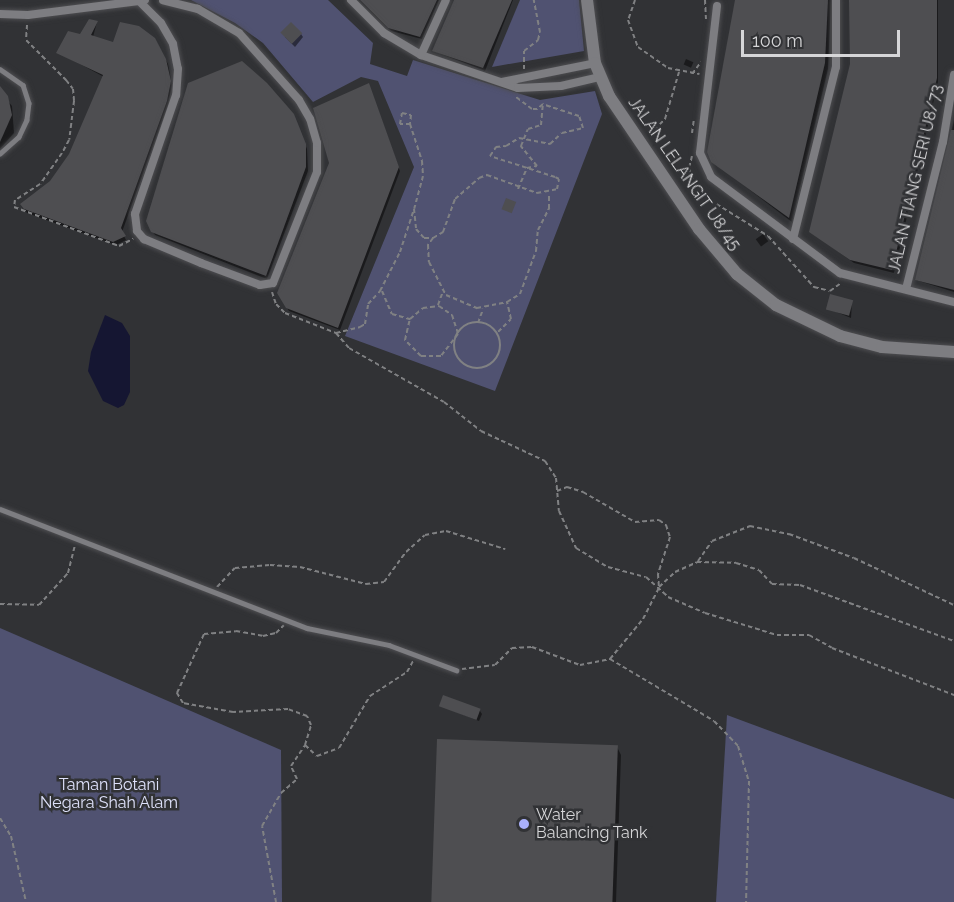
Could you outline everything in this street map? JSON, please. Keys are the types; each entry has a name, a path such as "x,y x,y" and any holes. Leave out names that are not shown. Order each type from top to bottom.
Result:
{"street":[{"path":"139,0 161,23 173,44 178,69 176,95 135,214 137,231 144,239 201,263 260,285 273,283 317,172 317,143 310,119 299,100 238,33 198,9 163,0"},
{"path":"0,14 28,15 145,0"},
{"path":"351,0 384,33 421,55 518,88 561,86 599,77"},
{"path":"421,55 446,0"},
{"name":"JALAN LELANGIT U8/45","path":"588,0 595,63 599,77 638,141 717,253 776,305 850,339 882,347 954,352"},
{"path":"793,238 836,67 836,0"},
{"name":"JALAN TIANG SERI U8/73","path":"717,6 700,146 704,166 716,182 846,276 954,302"},
{"path":"501,82 519,76 595,63"},
{"name":"JALAN TIANG SERI U8/73","path":"906,289 943,142 954,75"}],"lane":[{"path":"0,69 23,85 29,103 27,120 19,137 0,154"},
{"path":"0,509 286,620 389,645 456,670"}],"path":[{"path":"519,76 524,70 525,51 538,40 540,32 534,0"},
{"path":"635,0 628,20 638,47 651,59 679,72 710,76"},
{"path":"28,15 26,40 66,80 73,89 74,101 69,140 62,153 40,184 15,200 15,207 119,246 132,239 137,231"},
{"path":"638,141 665,118 679,72"},
{"path":"518,88 516,100 537,110 543,104"},
{"path":"543,104 579,116 583,128 562,133 550,144 524,138 496,147 490,156 559,179 557,189 548,192 518,189 487,175 479,178 455,199 442,232 428,245 429,262 443,291 461,304 484,307 507,302 520,294 536,251 538,230 549,208 548,192"},
{"path":"527,168 537,166 521,147 528,129 541,125 543,104"},
{"path":"336,333 365,324 368,304 381,288 400,252 414,209 423,170 410,124 411,115 402,113 400,124 410,124"},
{"path":"518,189 527,168"},
{"path":"414,209 416,229 424,238 433,238"},
{"path":"273,283 276,304 285,313 336,333 349,348 444,402 482,431 545,460 556,478 559,511 576,548 608,567 646,577 668,597 705,613 777,635 809,635 832,648 954,695"},
{"path":"381,288 388,311 410,319"},
{"path":"437,306 443,291"},
{"path":"498,332 511,319 507,302"},
{"path":"484,307 477,323 458,334 441,356 421,356 405,340 410,319 423,308 437,306 452,315 458,334 454,350 458,360 478,369 494,360 500,343 498,332"},
{"path":"477,323 498,332"},
{"path":"557,491 567,487 583,492 635,522 659,520 666,525 670,537 658,574 659,587"},
{"path":"697,562 712,541 750,526 789,534 854,558 954,606"},
{"path":"214,592 220,580 235,568 270,565 311,569 366,584 384,582 406,552 425,535 446,531 505,549"},
{"path":"0,604 39,605 68,573 76,539"},
{"path":"456,670 495,665 512,648 532,647 580,665 610,659 643,619 659,587 675,572 697,562 736,563 759,570 772,584 800,585 954,641"},
{"path":"276,902 262,826 281,793 297,779 291,766 305,746 311,724 307,716 298,711 233,712 183,703 177,693 204,634 236,631 263,636 276,633 286,620"},
{"path":"305,746 317,756 339,748 370,696 407,672 416,656"},
{"path":"610,659 714,721 738,746 749,781 746,902"},
{"path":"0,818 11,836 26,902"}],"green space":[{"path":"191,0 328,0 373,43 370,64 407,76 413,60 540,100 595,91 602,114 495,391 345,336 414,167 378,81 361,77 313,102 263,43 235,23"},
{"path":"520,0 579,0 584,51 492,67"},
{"name":"Taman Botani Negara Shah Alam","path":"0,628 281,750 282,902 0,902"},
{"path":"727,715 954,799 954,902 716,902"}],"shaded area":[{"path":"105,315 122,323 130,336 130,392 124,405 118,408 103,401 88,371 91,352"}],"building":[{"path":"360,0 437,0 420,37 388,28"},
{"path":"454,0 512,0 483,68 432,51"},
{"path":"735,0 828,0 825,63 789,218 711,162 707,152"},
{"path":"849,0 937,0 937,78 892,270 850,260 809,232 850,64"},
{"path":"89,19 98,21 91,35 113,42 120,22 139,26 155,38 166,59 171,81 167,101 121,228 126,236 113,242 24,209 20,204 50,181 69,154 103,75 56,53 68,31 80,34"},
{"path":"291,22 302,33 292,44 280,33"},
{"path":"242,61 267,83 294,114 306,144 306,167 266,276 151,232 146,221 188,83"},
{"path":"369,83 399,167 338,328 286,308 277,293 329,163 313,108"},
{"path":"0,86 8,96 12,115 0,142"},
{"path":"951,130 954,130 954,290 915,280"},
{"path":"506,198 516,202 512,213 502,209"},
{"path":"830,294 853,300 849,316 826,309"},
{"path":"443,695 481,709 476,720 439,706"},
{"name":"Water Balancing Tank","path":"437,739 618,745 612,902 431,902"}],"place":[{"name":"Water Balancing Tank","path":"524,824"}]}
